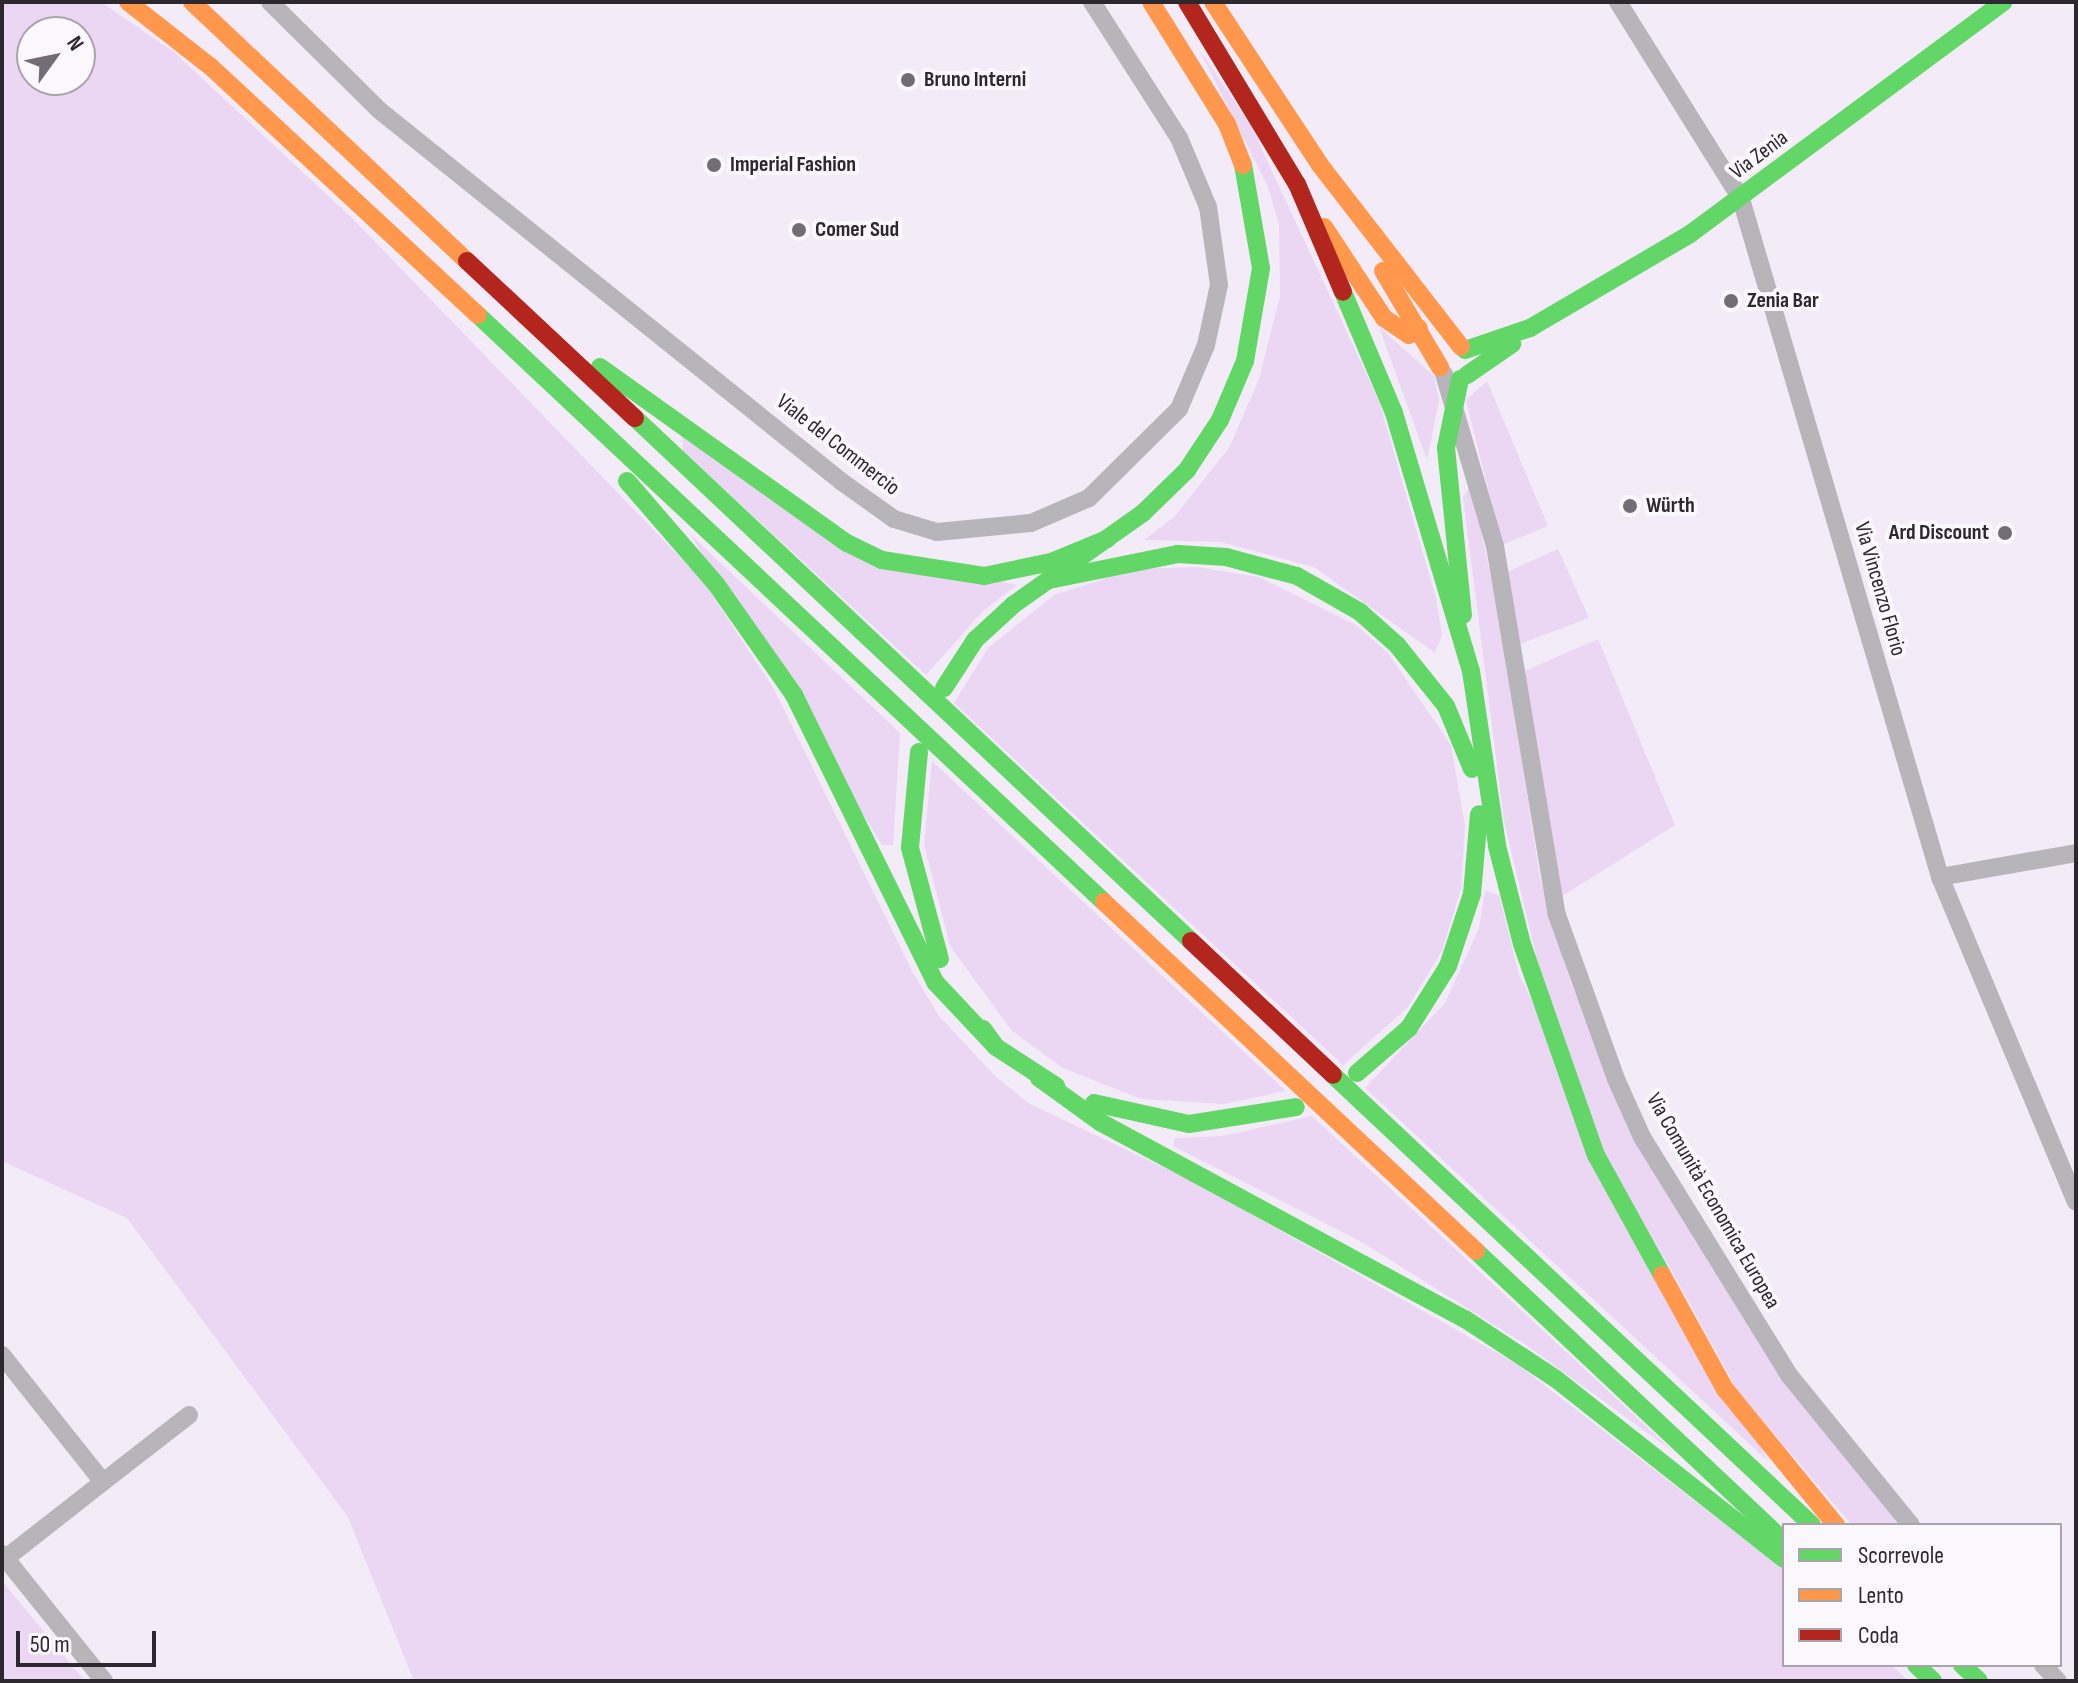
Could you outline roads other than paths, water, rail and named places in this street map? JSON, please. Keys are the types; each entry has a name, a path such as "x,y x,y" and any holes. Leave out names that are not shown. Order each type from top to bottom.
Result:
{"main road":[{"path":"128,2 180,40 375,218 1782,1539"},
{"path":"192,2 359,165 1810,1523"},
{"path":"944,688 975,640 1049,580 1107,539 1205,446 1245,361 1259,298 1258,233 1241,154 1151,2"},
{"path":"1187,2 1371,301 1418,335 1459,348 1530,328"},
{"path":"1213,2 1320,165 1418,335 1453,378"},
{"name":"Via Zenia","path":"1530,328 1741,199 2004,2"},
{"path":"359,165 592,361 847,543 919,571 984,576 1051,562 1107,539"},
{"path":"1320,165 1472,362 1453,378"},
{"path":"1297,184 1394,413 1471,671"},
{"path":"375,218 447,304 639,495 752,630 841,782 935,982 996,1047 1100,1122 1465,1319 1556,1379 1782,1557"},
{"path":"1453,378 1530,328"},
{"path":"1459,348 1453,378 1447,494 1497,846"},
{"path":"1049,580 1178,554 1250,561 1297,576 1360,612 1397,645 1446,706 1471,766 1478,799 1497,846 1558,1054 1631,1226 1725,1389 1834,1523"},
{"path":"1471,766 1476,706"},
{"path":"919,752 909,826 917,893 939,957 996,1047"},
{"path":"1357,1073 1409,1028 1448,966 1472,894 1478,799"},
{"path":"1039,1078 1114,1110 1167,1122 1233,1122 1296,1107"},
{"path":"1904,1667 1922,1681"},
{"path":"1918,1667 1933,1681"},
{"path":"1964,1667 1979,1681"}],"street":[{"name":"Viale del Commercio","path":"270,2 379,110 842,482 894,519 948,532 1031,523 1089,498 1179,409 1206,345 1219,285 1208,207 1179,138 1092,2"},
{"name":"Via Vincenzo Florio","path":"1618,2 1741,199 1940,877 2076,1202"},
{"name":"Via Comunità Economica Europea","path":"1453,378 1481,485 1548,875 1570,962 1616,1079 1642,1137 1789,1375 1909,1523"},
{"path":"1447,494 1468,478 1481,485"},
{"path":"1940,877 2076,853"},
{"path":"2,1355 103,1482"},
{"path":"104,1681 4,1556 189,1415"}],"place":[{"name":"Bruno Interni","path":"908,80"},
{"name":"Imperial Fashion","path":"714,165"},
{"name":"Comer Sud","path":"799,230"},
{"name":"Zenia Bar","path":"1731,301"},
{"name":"Würth","path":"1630,506"},
{"name":"Ard Discount","path":"2005,533"}]}
